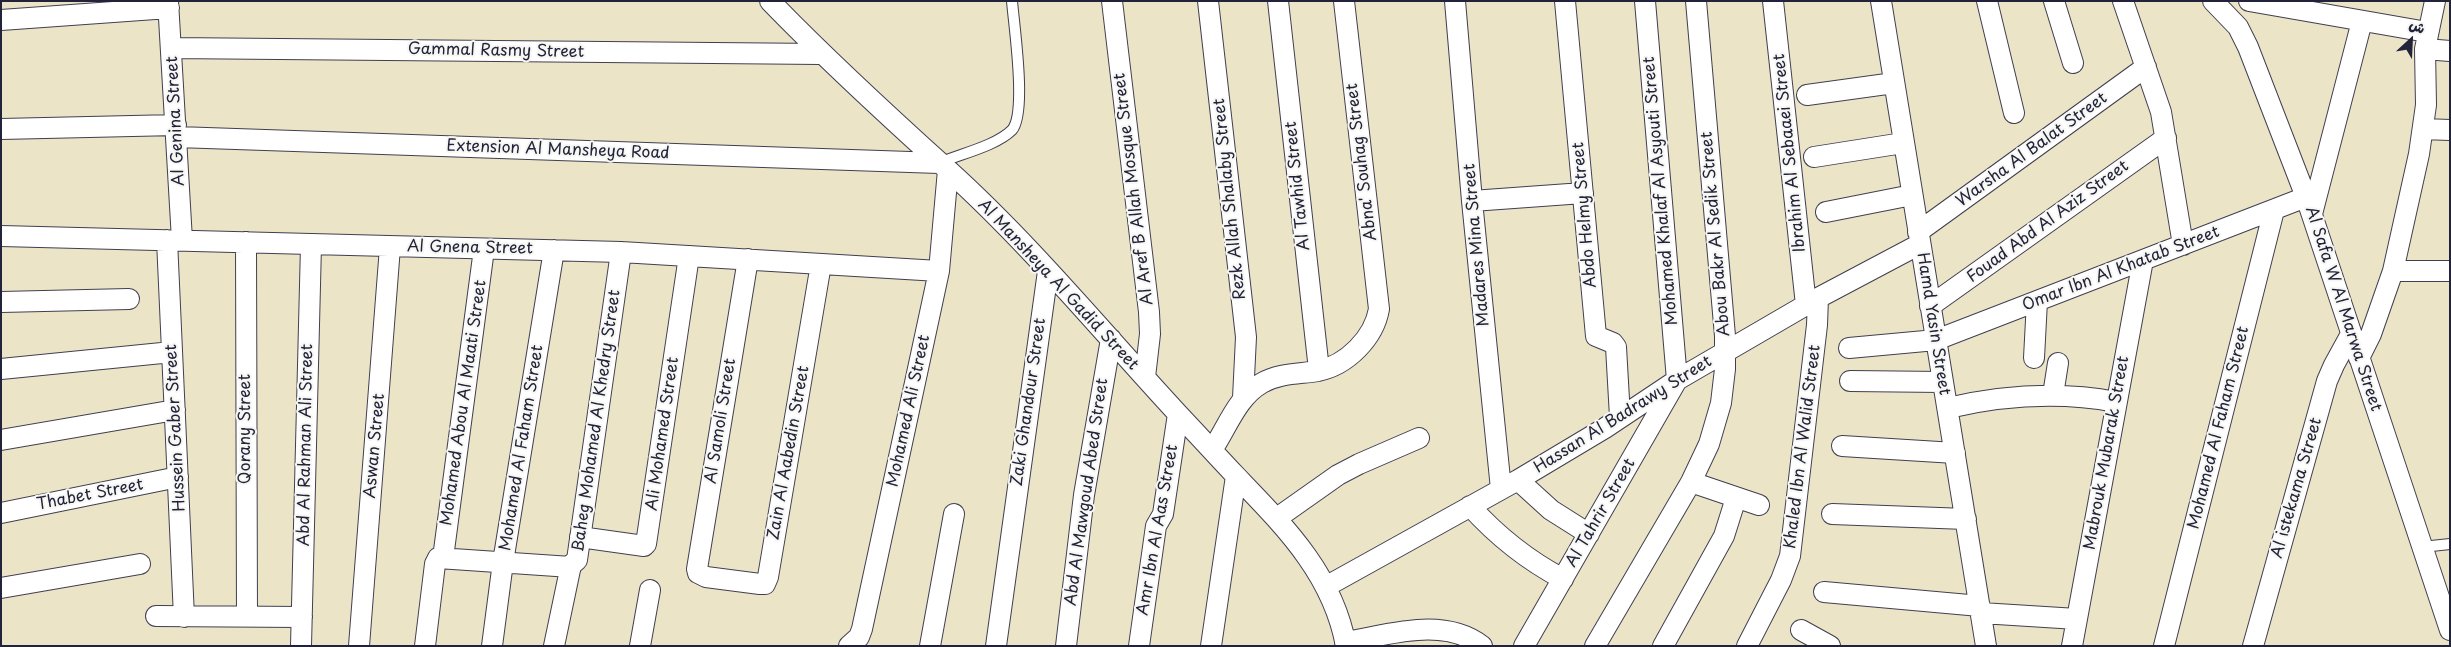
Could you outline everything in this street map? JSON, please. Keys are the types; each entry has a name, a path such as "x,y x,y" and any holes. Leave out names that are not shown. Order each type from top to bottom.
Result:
{"street":[{"name":"Al Mansheya Al Gadid Street","path":"770,1 821,54 943,166 1048,270 1178,414 1277,518 1304,551 1327,586 1335,604 1346,644"},
{"name":"Al Aref B Allah Mosque Street","path":"1112,1 1149,312 1150,334 1145,377"},
{"name":"Rezk Allah Shalaby Street","path":"1208,1 1246,337 1243,398"},
{"name":"Al Tawhid Street","path":"1278,1 1319,370"},
{"name":"Abna' Souhag Street","path":"1319,370 1342,360 1368,338 1377,324 1379,309 1344,1"},
{"name":"Madares Mina Street","path":"1456,1 1472,201 1509,484"},
{"name":"Abdo Helmy Street","path":"1565,1 1596,336 1613,343 1616,348 1620,417"},
{"name":"Mohamed Khalaf Al Asyouti Street","path":"1645,1 1677,380"},
{"name":"Abou Bakr Al Sedik Street","path":"1595,646 1691,482 1715,426 1722,394 1726,352 1696,1"},
{"name":"Ibrahim Al Sebaaei Street","path":"1773,1 1812,302"},
{"name":"Hamd Yasin Street","path":"1881,1 1986,646"},
{"path":"1987,1 2014,113"},
{"path":"2054,1 2073,63"},
{"path":"2123,1 2161,112 2183,245"},
{"name":"Al Safa W Al Marwa Street","path":"2213,1 2238,27 2248,47 2309,205 2450,630"},
{"path":"2250,1 2362,21 2426,41 2450,51"},
{"path":"2359,358 2371,334 2393,271 2423,129 2426,105 2426,41 2435,1"},
{"path":"1,20 169,4"},
{"name":"Al Genina Street","path":"169,4 176,131 175,240"},
{"path":"2309,205 2362,21"},
{"name":"Gammal Rasmy Street","path":"171,48 821,54"},
{"name":"Warsha Al Balat Street","path":"1919,238 2146,67"},
{"path":"1807,95 1894,83"},
{"name":"Extension Al Mansheya Road","path":"1,129 176,131 943,166"},
{"path":"2423,129 2450,130"},
{"name":"Fouad Abd Al Aziz Street","path":"1930,306 2166,138"},
{"path":"1814,157 1903,143"},
{"name":"Mohamed Ali Street","path":"849,646 860,637 939,271 943,166"},
{"path":"1472,201 1583,193"},
{"path":"1826,212 1912,195"},
{"name":"Omar Ibn Al Khatab Street","path":"1849,348 1936,340 2274,210 2309,205"},
{"name":"Mohamed Al Faham Street","path":"2164,646 2274,210"},
{"name":"Al Gnena Street","path":"1,236 621,252 939,271"},
{"name":"Hassan Al Badrawy Street","path":"1327,586 1509,484 1677,380 1919,238"},
{"name":"Hussein Gaber Street","path":"175,240 172,352 184,617"},
{"name":"Qorany Street","path":"246,242 247,616"},
{"name":"Abd Al Rahman Ali Street","path":"301,646 311,245"},
{"name":"Aswan Street","path":"359,646 390,247"},
{"name":"Mohamed Abou Al Maati Street","path":"425,646 435,564 438,558 443,558 484,249"},
{"name":"Mohamed Al Faham Street","path":"492,646 502,562 554,250"},
{"name":"Baheg Mohamed Al Khedry Street","path":"554,646 571,567 576,561 621,252"},
{"name":"Ali Mohamed Street","path":"580,537 646,544 689,256"},
{"name":"Al Samoli Street","path":"706,578 698,573 698,564 748,259"},
{"name":"Mabrouk Mubarak Street","path":"2072,646 2143,260"},
{"name":"Zain Al Aabedin Street","path":"706,578 760,584 767,581 821,264"},
{"name":"Zaki Ghandour Street","path":"996,646 1048,270"},
{"path":"2393,271 2450,270"},
{"path":"1,302 129,299"},
{"path":"2034,358 2037,301"},
{"name":"Khaled Ibn Al Walid Street","path":"1747,646 1781,580 1792,546 1817,325 1812,302"},
{"name":"Al istekama Street","path":"2253,646 2327,381 2351,334"},
{"name":"Abd Al Mawgoud Abed Street","path":"1066,646 1084,495 1111,339"},
{"path":"1,370 172,352"},
{"path":"2053,395 2058,363"},
{"path":"1212,450 1243,398 1262,383 1282,376 1319,370"},
{"name":"Al Tahrir Street","path":"1524,646 1677,380"},
{"path":"1850,381 1943,382"},
{"path":"1948,408 2000,398 2053,395 2116,402"},
{"path":"1,440 175,410"},
{"name":"Amr Ibn Al Aas Street","path":"1139,646 1156,526 1163,514 1178,414"},
{"path":"1277,518 1338,475 1419,438"},
{"path":"1842,446 1955,453"},
{"path":"1211,646 1236,476"},
{"name":"Thabet Street","path":"1,513 178,477"},
{"path":"1691,482 1759,505"},
{"path":"1509,484 1589,534"},
{"path":"1662,646 1724,536 1736,498"},
{"path":"1470,506 1503,540 1542,568 1563,579"},
{"path":"930,646 954,514"},
{"path":"1832,514 1966,519"},
{"path":"443,558 571,567"},
{"path":"1,588 140,564"},
{"path":"646,645 650,590"},
{"path":"1824,592 2077,619"},
{"path":"156,616 302,616"},
{"path":"1346,644 1431,628 1446,638 1464,635 1482,646"},
{"path":"1801,630 1830,646"}],"lane":[{"path":"943,166 1000,139 1014,128 1020,106 1012,1"},
{"path":"2422,547 2450,544"}]}
